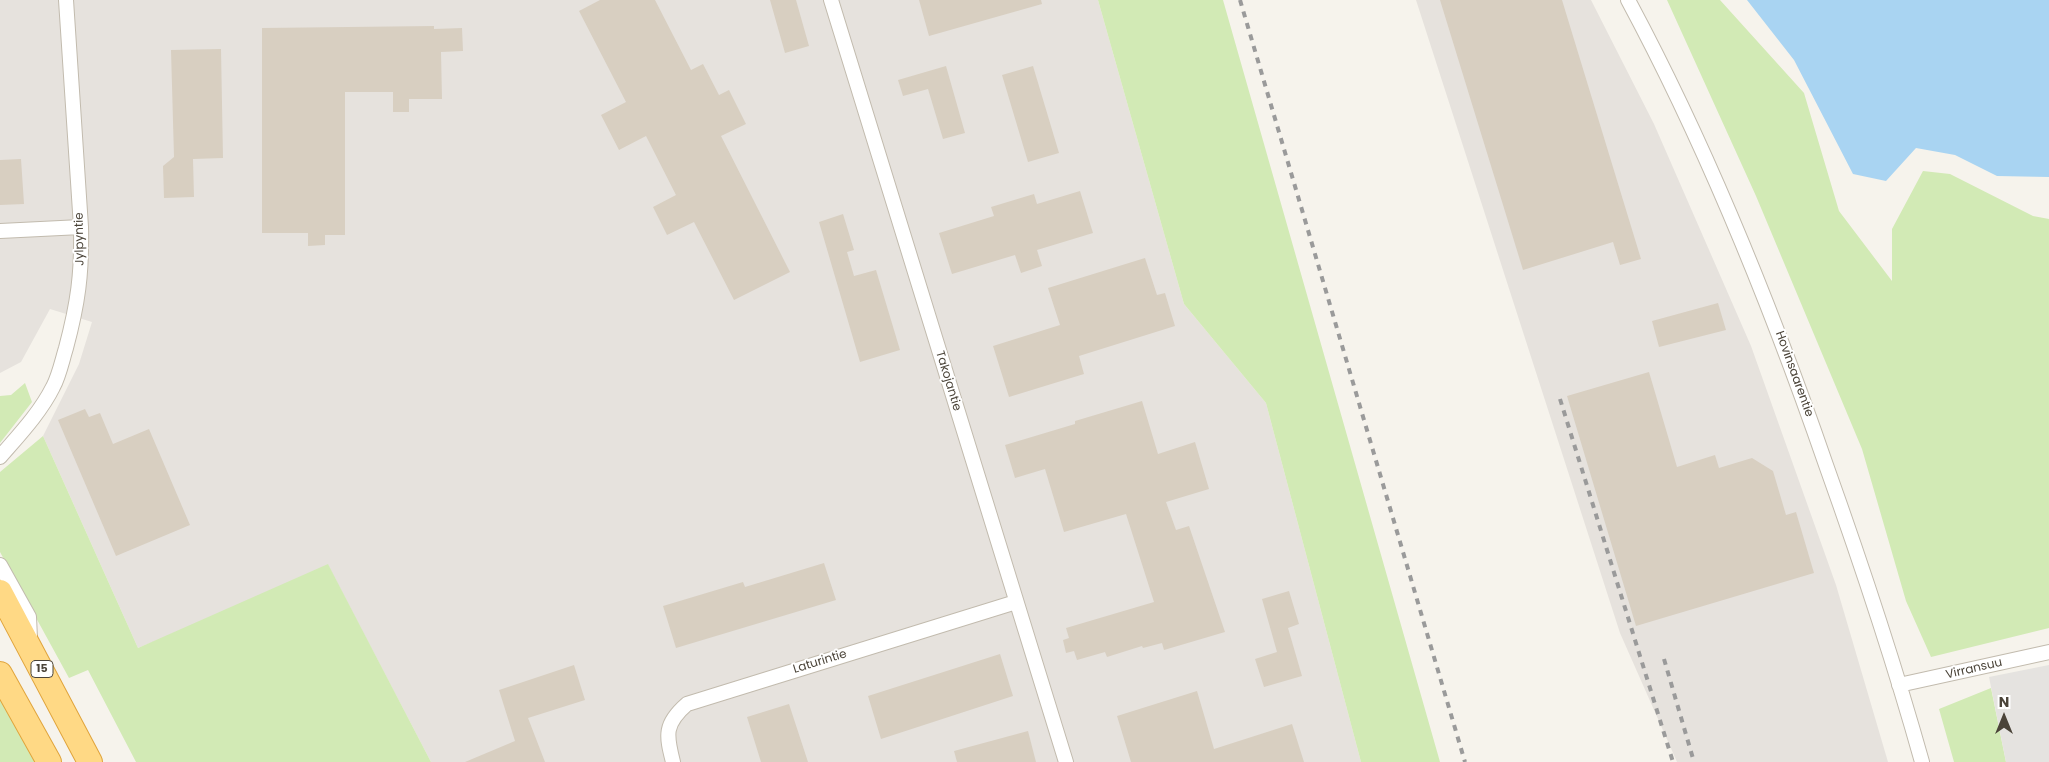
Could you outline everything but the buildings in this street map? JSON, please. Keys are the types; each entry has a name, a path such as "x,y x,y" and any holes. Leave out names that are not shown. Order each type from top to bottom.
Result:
{"highway":[{"name":"15","path":"0,592 90,762"},
{"path":"0,674 49,762"}],"street":[{"name":"Jylpyntie","path":"0,457 38,410 53,387 64,356 79,292 82,263 81,227 66,0"},
{"name":"Takojantie","path":"831,0 1066,762"},
{"name":"Hovinsaarentie","path":"1628,0 1732,216 1768,304 1867,581 1922,762"},
{"path":"0,231 81,227"},
{"path":"0,565 29,617 30,646"},
{"name":"Laturintie","path":"673,762 667,738 673,716 687,704 1016,602"},
{"name":"Virransuu","path":"1899,685 2049,652"}],"shaded area":[{"path":"0,0 1098,0 1184,304 1266,403 1361,762 431,762 328,565 241,606 138,648 43,436 79,364 92,322 50,309 21,362 0,373"},
{"path":"1416,0 1591,0 1654,124 1751,346 1836,585 1888,762 1677,762 1620,633"},
{"path":"2049,665 2049,762 2006,762 1989,677"}],"green space":[{"path":"1098,0 1223,0 1440,762 1361,762 1266,403 1184,304"},
{"path":"1667,0 1720,0 1804,93 1839,211 1892,281 1892,229 1923,171 1950,174 2033,216 2049,219 2049,628 1931,657 1906,601 1862,449 1756,196"},
{"path":"25,383 32,402 0,443 0,396 11,395"},
{"path":"43,436 138,648 328,564 431,762 136,762 88,670 69,678 0,552 0,472"},
{"path":"1991,688 2006,762 1954,762 1939,709"},
{"path":"0,694 5,703 35,762 0,762"}],"water":[{"path":"1747,0 2049,0 2049,177 1997,176 1955,155 1916,148 1886,181 1853,174 1794,60"}],"railway":[{"path":"1240,0 1465,762"},
{"path":"1560,399 1673,762"},
{"path":"1664,659 1694,762"}]}
